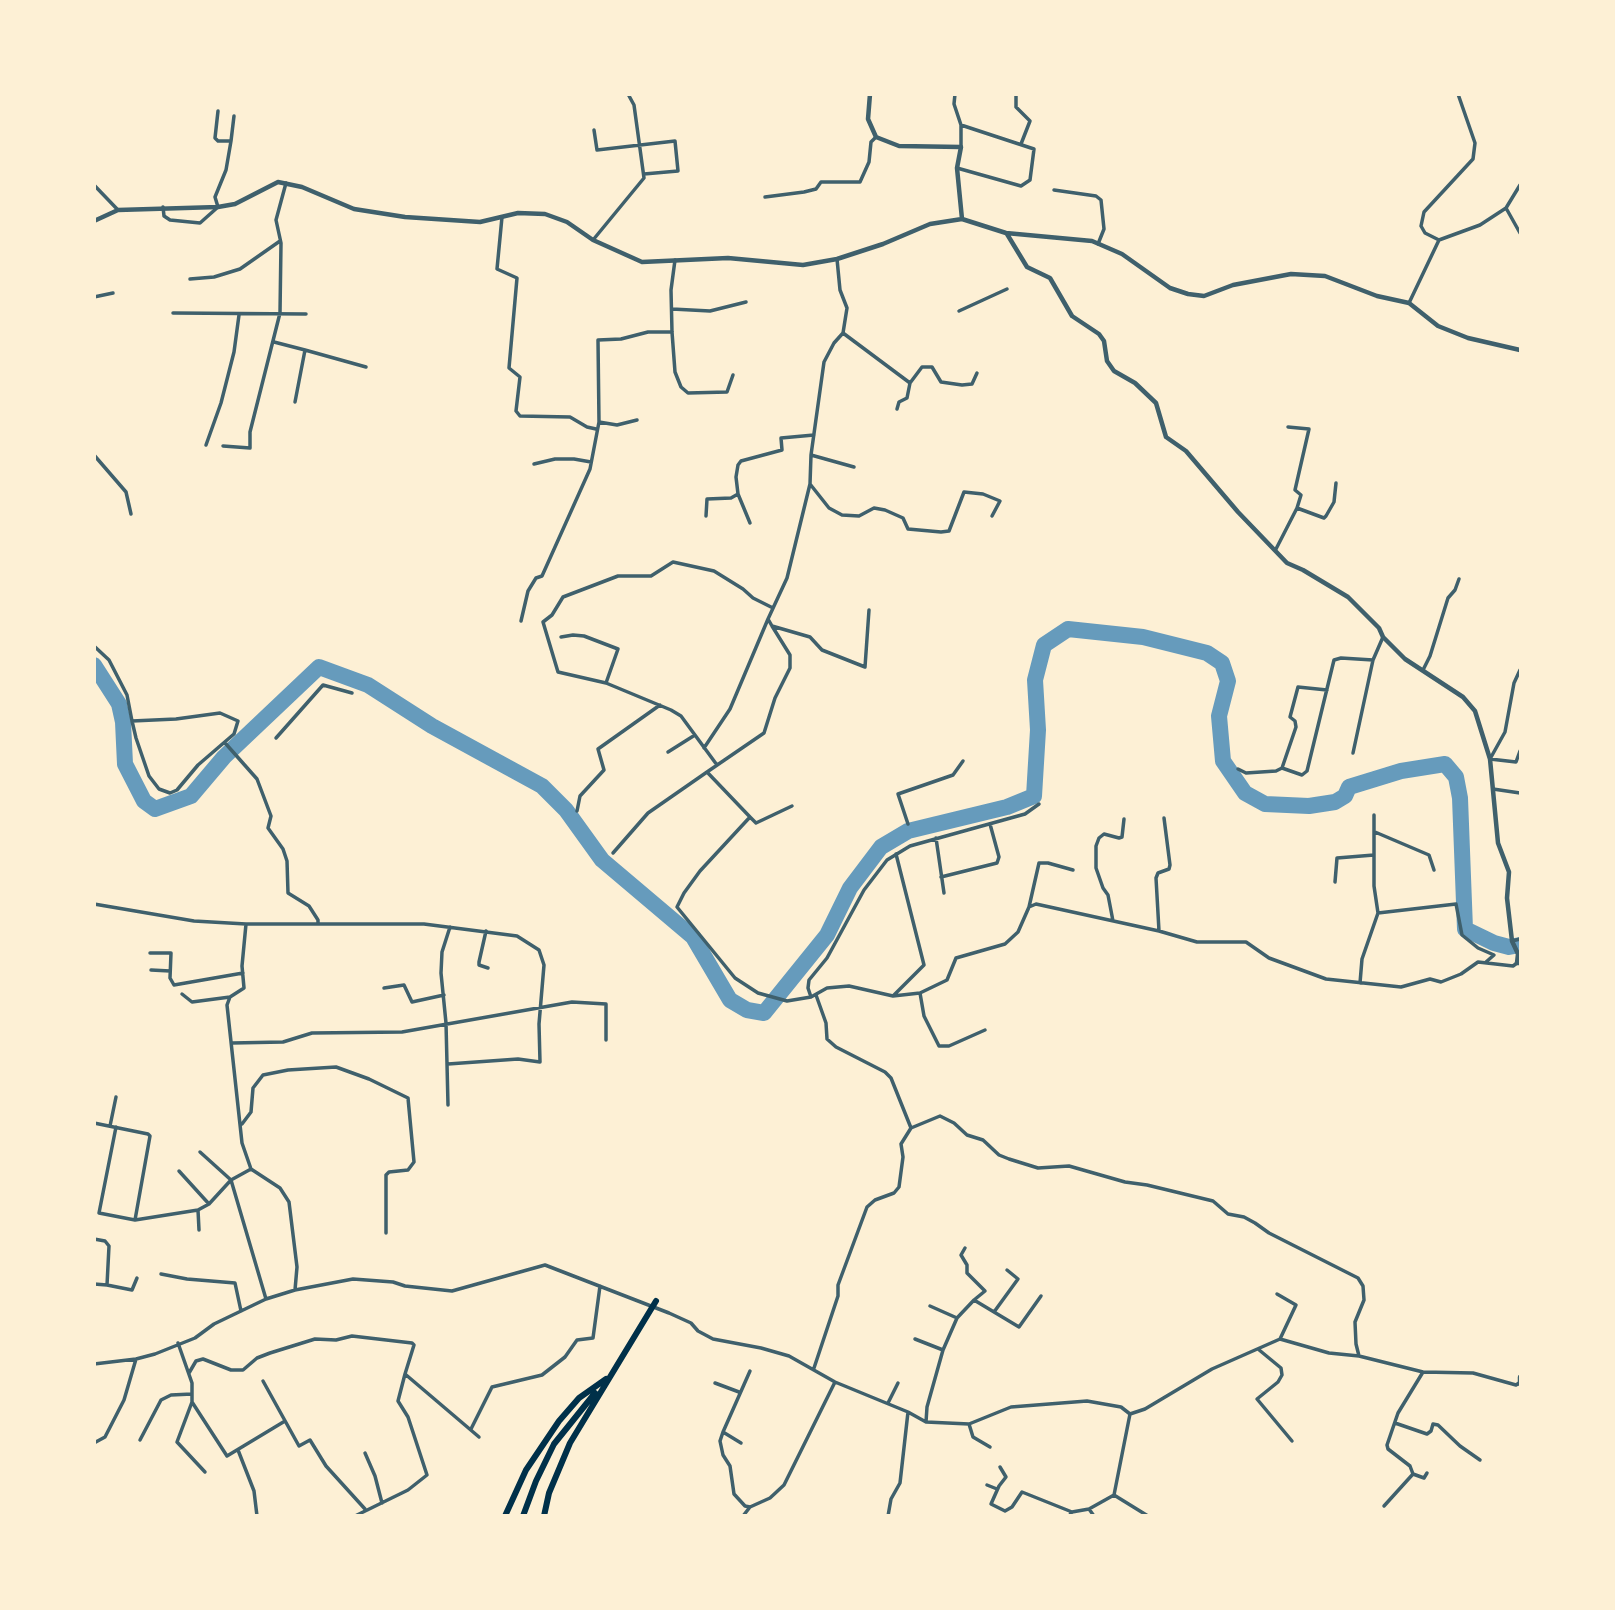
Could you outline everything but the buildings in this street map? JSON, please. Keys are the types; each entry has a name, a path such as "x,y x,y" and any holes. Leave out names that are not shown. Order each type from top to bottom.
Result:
{"highway":[{"path":"544,1516 570,1443 656,1301"},
{"path":"505,1516 526,1470 559,1420 579,1398 607,1378"},
{"path":"523,1516 554,1444 607,1378"}],"street":[{"path":"593,240 644,178 634,105 628,94"},
{"path":"870,94 868,119 876,137 899,146 961,147"},
{"path":"955,94 954,104 961,125 957,168 962,219"},
{"path":"1016,94 1016,107 1030,121 1021,144"},
{"path":"1439,240 1425,233 1421,226 1423,212 1473,159 1475,143 1458,94"},
{"path":"218,111 215,138 218,141 231,141"},
{"path":"218,207 215,197 226,170 234,116"},
{"path":"957,168 1021,186 1030,180 1034,149 961,125"},
{"path":"594,130 597,149 675,141 678,171 644,174"},
{"path":"765,197 816,189 821,182 860,182 869,162 871,142 876,137"},
{"path":"94,221 118,210 218,207 235,204 278,182 354,209 405,217 480,222 526,212 545,214 567,222 593,240 642,262 728,258 803,265 837,260 930,224 962,219 1006,233 1098,244 1122,254 1170,288 1204,296 1233,285 1291,274 1325,276 1377,296 1409,303 1438,326 1468,338 1521,350"},
{"path":"223,446 250,448 250,432 280,313 280,241 276,220 286,183"},
{"path":"94,185 118,210"},
{"path":"1409,303 1439,240 1480,225 1506,208 1521,185"},
{"path":"1054,190 1096,196 1101,200 1104,229 1098,244"},
{"path":"163,207 164,216 170,220 200,223 218,207"},
{"path":"1506,208 1521,233"},
{"path":"502,217 497,269 514,275 518,283 509,368 520,377 516,411 520,416 570,417 596,429"},
{"path":"1006,233 1027,267 1050,278 1072,316 1099,334 1104,341 1107,361 1114,371 1135,383 1156,403 1166,436 1186,451 1287,564 1303,570 1348,597 1405,659 1463,697 1475,711 1490,759 1498,844 1509,872 1507,898 1512,941 1519,963 1513,966 1478,962 1461,974 1441,982 1430,979 1401,987 1360,983 1319,978 1269,958 1246,942 1197,942 1041,904 1029,907"},
{"path":"190,279 214,277 240,269 280,241"},
{"path":"674,260 671,290 672,332 675,372 681,387 688,393 727,393 733,374"},
{"path":"704,748 730,709 787,578 810,484 811,456 824,362 834,343 844,333 847,308 840,290 837,260"},
{"path":"959,311 1007,289"},
{"path":"94,297 113,292"},
{"path":"672,309 710,311 746,302"},
{"path":"173,313 306,314"},
{"path":"205,445 225,390 239,315"},
{"path":"521,621 528,591 532,583 542,576 591,462 599,422 598,340 621,339 648,332 672,332"},
{"path":"844,333 910,383"},
{"path":"274,342 366,367"},
{"path":"295,402 305,350"},
{"path":"897,409 899,402 907,398 910,383 922,366 932,367 941,382 962,385 972,384 977,373"},
{"path":"599,422 617,425 637,420"},
{"path":"1276,549 1301,495 1295,490 1309,429 1288,427"},
{"path":"750,523 738,494 736,477 741,461 782,450 781,438 814,435"},
{"path":"94,455 126,492 131,514"},
{"path":"811,456 854,467"},
{"path":"534,464 555,459 591,462"},
{"path":"810,484 829,508 842,516 859,516 874,508 885,510 903,518 908,529 948,531 964,492 983,494 1000,501 992,516"},
{"path":"1297,508 1324,518 1334,502 1336,484"},
{"path":"706,516 707,499 731,498 738,494"},
{"path":"717,765 681,716 606,683 556,670 555,657 543,622 552,615 563,597 618,576 650,576 673,562 714,571 753,598 773,608"},
{"path":"1423,670 1448,598 1459,579"},
{"path":"772,626 810,637 822,650 865,667 869,610"},
{"path":"613,853 648,813 764,733 775,698 790,668 790,655 768,619"},
{"path":"561,637 584,636 618,649 606,683"},
{"path":"1353,753 1373,660 1383,637"},
{"path":"94,646 109,660 127,695 132,721 149,776 159,789 170,793 177,790 198,765 226,744 234,734 238,721 220,713 132,721"},
{"path":"1282,768 1302,775 1307,771 1334,660 1373,660"},
{"path":"1490,759 1505,732 1514,683 1521,670"},
{"path":"276,738 323,685 352,693"},
{"path":"1238,769 1245,773 1276,771 1282,768 1296,727 1295,721 1290,717 1298,687 1327,690"},
{"path":"577,811 576,804 580,796 604,770 598,749 660,705"},
{"path":"668,752 695,735"},
{"path":"226,744 257,779 271,816 268,828 283,849 287,860 288,893 309,906 318,920 318,925"},
{"path":"1490,759 1516,762 1521,751"},
{"path":"908,824 898,794 953,775 963,761"},
{"path":"707,772 756,824 792,806"},
{"path":"1493,789 1521,793"},
{"path":"911,1128 891,1078 885,1072 836,1047 827,1039 826,1023 808,988 809,980 827,958 864,890 887,860 910,846 1025,814 1039,804"},
{"path":"1360,983 1362,959 1378,913 1374,886 1374,815"},
{"path":"750,817 700,871 684,892 677,908 735,978 758,993 787,1001 813,996 827,988 849,986 893,996 920,993 947,979 956,958 1005,944 1018,932 1029,907 1039,863 1073,870"},
{"path":"1159,931 1156,877 1170,866 1164,818"},
{"path":"1113,921 1108,895 1096,867 1096,846 1104,834 1122,837 1124,819"},
{"path":"941,877 997,863 999,857 990,823"},
{"path":"1375,832 1429,855 1434,870"},
{"path":"936,838 944,893"},
{"path":"893,996 924,965 895,854"},
{"path":"1335,882 1338,858 1374,855"},
{"path":"94,904 194,921 318,925 413,923 517,936 539,950 544,965 540,1008 540,1062 519,1059 448,1064"},
{"path":"1378,913 1456,904 1462,935 1494,956 1485,963 1478,962"},
{"path":"182,993 192,1002 230,997 244,988 246,924"},
{"path":"448,1105 441,963 450,928"},
{"path":"486,931 479,965 488,968"},
{"path":"1512,941 1521,939"},
{"path":"150,953 171,953 171,983 174,985 243,973"},
{"path":"150,970 170,971"},
{"path":"384,988 404,985 412,1002 444,995"},
{"path":"920,993 924,1016 939,1046 949,1046 985,1030"},
{"path":"230,997 227,1005 242,1143 251,1169 279,1188 289,1202 297,1267 295,1290"},
{"path":"232,1042 283,1042 312,1033 402,1032 572,1002 606,1004 606,1040"},
{"path":"240,1126 251,1112 253,1088 262,1075 288,1070 336,1067 408,1098 414,1162 408,1170 389,1172 386,1175 386,1233"},
{"path":"110,1126 116,1097"},
{"path":"814,1368 838,1296 838,1285 867,1207 875,1200 894,1194 899,1187 903,1157 901,1144 911,1128 940,1116 954,1123 967,1135 983,1140 999,1155 1009,1159 1038,1168 1069,1166 1125,1182 1213,1201 1228,1214 1244,1217 1269,1233 1358,1278 1363,1286 1364,1300 1355,1322 1359,1356"},
{"path":"94,1123 150,1136 135,1220"},
{"path":"116,1127 97,1213 135,1220 198,1210 209,1204 231,1180 251,1169"},
{"path":"200,1152 231,1180 266,1299"},
{"path":"179,1171 209,1204"},
{"path":"198,1210 199,1230"},
{"path":"94,1239 105,1241 109,1246 107,1285"},
{"path":"926,1422 927,1407 943,1350 957,1318 985,1291 967,1273 967,1265 961,1255 965,1248"},
{"path":"94,1364 155,1354 195,1338 214,1324 266,1299 295,1290 353,1279 452,1291 545,1265 669,1312 691,1323 698,1331 713,1339 789,1356 835,1382 888,1402 926,1422 969,1424 1011,1407 1059,1402 1087,1401 1121,1407 1130,1414"},
{"path":"994,1312 1018,1279 1007,1270"},
{"path":"161,1274 233,1282 236,1284 241,1311"},
{"path":"94,1284 132,1290 136,1278"},
{"path":"471,1429 492,1387 542,1375 565,1357 577,1340 593,1338 600,1286"},
{"path":"1130,1414 1145,1409 1212,1369 1280,1339 1296,1305 1277,1294"},
{"path":"974,1300 1019,1327 1041,1296"},
{"path":"930,1307 957,1318"},
{"path":"189,1373 196,1361 204,1359 231,1370 243,1370 270,1353 315,1339 336,1340 352,1336 412,1343 414,1345 398,1401 408,1417 427,1475 408,1490 355,1516"},
{"path":"915,1339 943,1350"},
{"path":"1280,1339 1329,1353 1359,1356 1423,1372 1473,1373 1516,1385 1520,1381"},
{"path":"178,1343 189,1373 192,1402 177,1442 205,1472"},
{"path":"1258,1349 1281,1368 1282,1375 1278,1382 1257,1399 1292,1441"},
{"path":"94,1443 104,1437 124,1400 136,1359"},
{"path":"750,1371 720,1441 723,1455 730,1466 734,1494 745,1506 750,1507"},
{"path":"1423,1372 1398,1413 1387,1445 1388,1449 1410,1466 1413,1474 1424,1478 1427,1473"},
{"path":"405,1374 478,1437"},
{"path":"263,1381 299,1446 310,1440 326,1466 365,1509"},
{"path":"715,1382 739,1392"},
{"path":"743,1516 750,1507 771,1498 784,1485 835,1382"},
{"path":"888,1402 898,1383"},
{"path":"140,1440 161,1400 171,1395 192,1394"},
{"path":"192,1402 226,1456 285,1421"},
{"path":"888,1516 891,1499 900,1483 908,1412"},
{"path":"1000,1467 1006,1477 991,1504 1005,1511 1012,1507 1022,1492 1070,1514 1089,1509 1114,1495 1130,1414"},
{"path":"1395,1423 1427,1434 1433,1424 1438,1425 1480,1460"},
{"path":"969,1424 973,1437 990,1447"},
{"path":"723,1432 741,1443"},
{"path":"238,1450 254,1491 257,1516"},
{"path":"365,1453 382,1503"},
{"path":"1384,1506 1413,1474"},
{"path":"987,1485 997,1489"},
{"path":"1114,1495 1148,1516"},
{"path":"1089,1509 1094,1516"}],"waterway":[{"path":"94,665 119,704 123,722 125,764 144,801 155,809 191,796 224,757 319,667 368,685 432,726 542,786 566,810 602,860 693,937 730,1000 747,1010 764,1013 827,935 850,888 881,847 908,831 1007,807 1034,796 1038,730 1035,680 1044,645 1068,629 1143,637 1207,653 1222,663 1228,681 1219,716 1223,761 1245,793 1265,804 1309,806 1335,802 1345,796 1349,787 1401,771 1445,764 1456,777 1460,798 1465,929 1494,943 1509,947 1520,945"}]}
